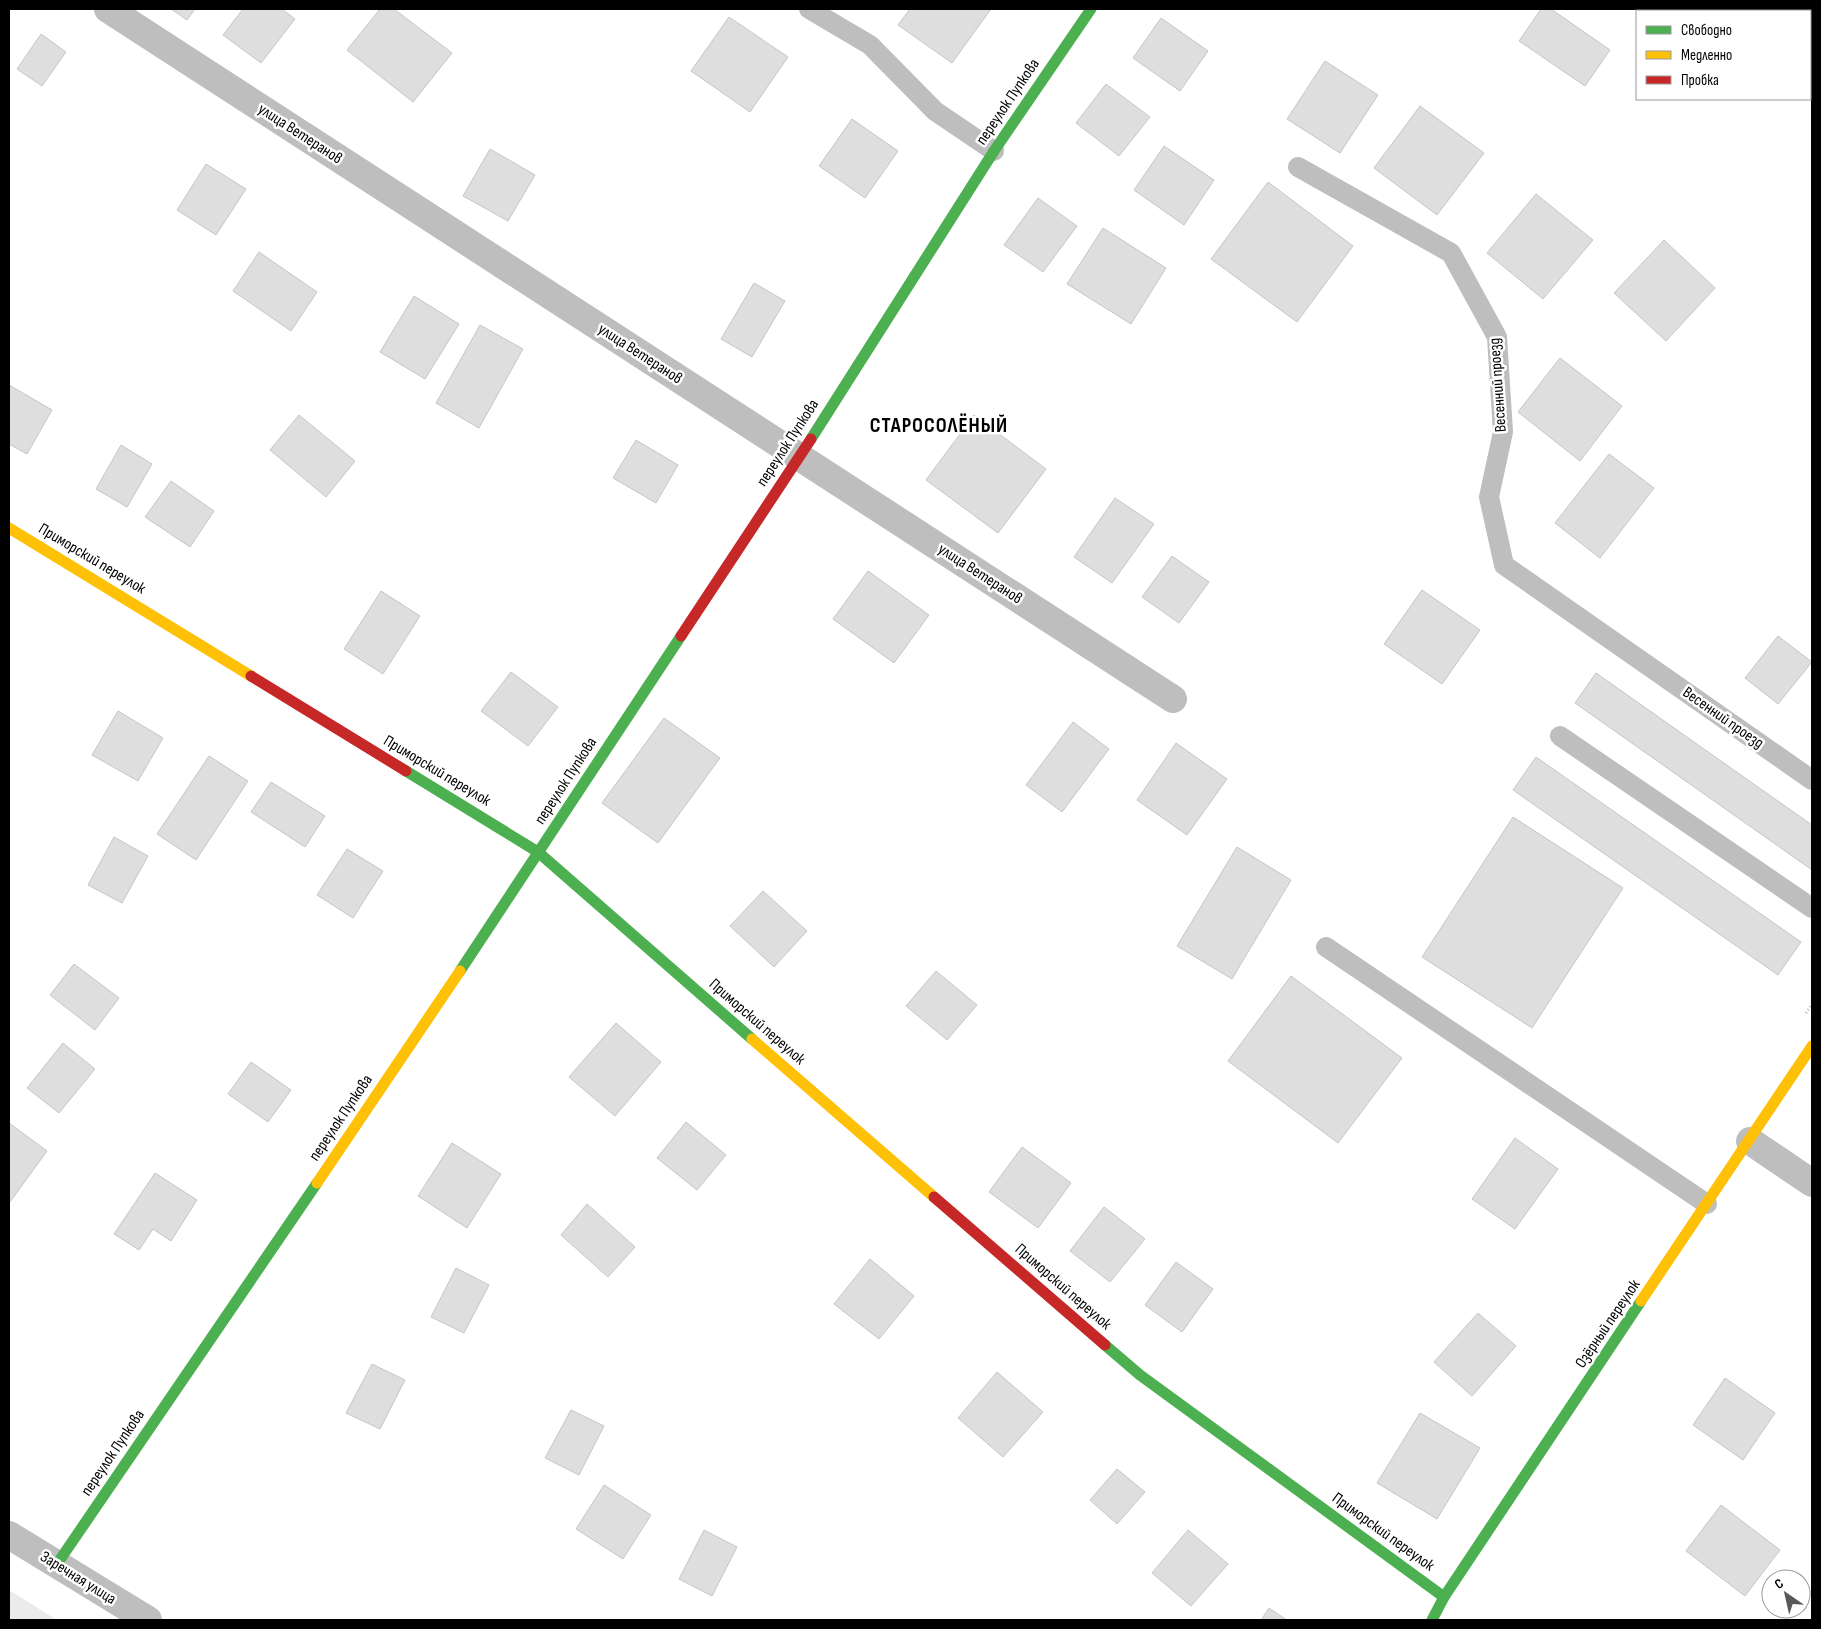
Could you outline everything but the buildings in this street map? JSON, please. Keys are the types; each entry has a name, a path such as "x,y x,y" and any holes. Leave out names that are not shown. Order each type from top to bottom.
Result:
{"street":[{"name":"улица Ветеранов","path":"108,9 1173,699"},
{"name":"переулок Пупкова","path":"57,1564 387,1080 799,458 994,151 1091,9"},
{"name":"Приморский переулок","path":"9,528 538,852 879,1151 1140,1375 1444,1597"},
{"name":"Озёрный переулок","path":"1432,1620 1444,1597 1812,1046"},
{"path":"1750,1141 1812,1183"},
{"name":"Заречная улица","path":"9,1535 148,1620"}],"lane":[{"path":"809,9 870,45 935,111 994,151"},
{"name":"Весенний проезд","path":"1298,167 1450,253 1497,337 1503,432 1489,497 1504,565 1812,780"},
{"path":"1560,736 1812,908"},
{"path":"1326,947 1707,1204"}],"shaded area":[{"path":"9,1590 57,1620 9,1620"}],"traffic: fast":[{"path":"811,439 994,151 1091,9"},
{"path":"460,971 681,636"},
{"path":"406,771 538,852 752,1039"},
{"path":"57,1564 317,1183"},
{"path":"1432,1620 1444,1597 1641,1301"},
{"path":"1105,1345 1140,1375 1444,1597"}],"traffic: slow":[{"path":"9,528 251,676"},
{"path":"317,1183 460,971"},
{"path":"752,1039 934,1197"},
{"path":"1641,1301 1812,1046"}],"traffic: jam":[{"path":"681,636 811,439"},
{"path":"251,676 406,771"},
{"path":"934,1197 1105,1345"}],"district":[{"name":"СТАРОCОЛЁНЫЙ","path":"939,425"}]}
